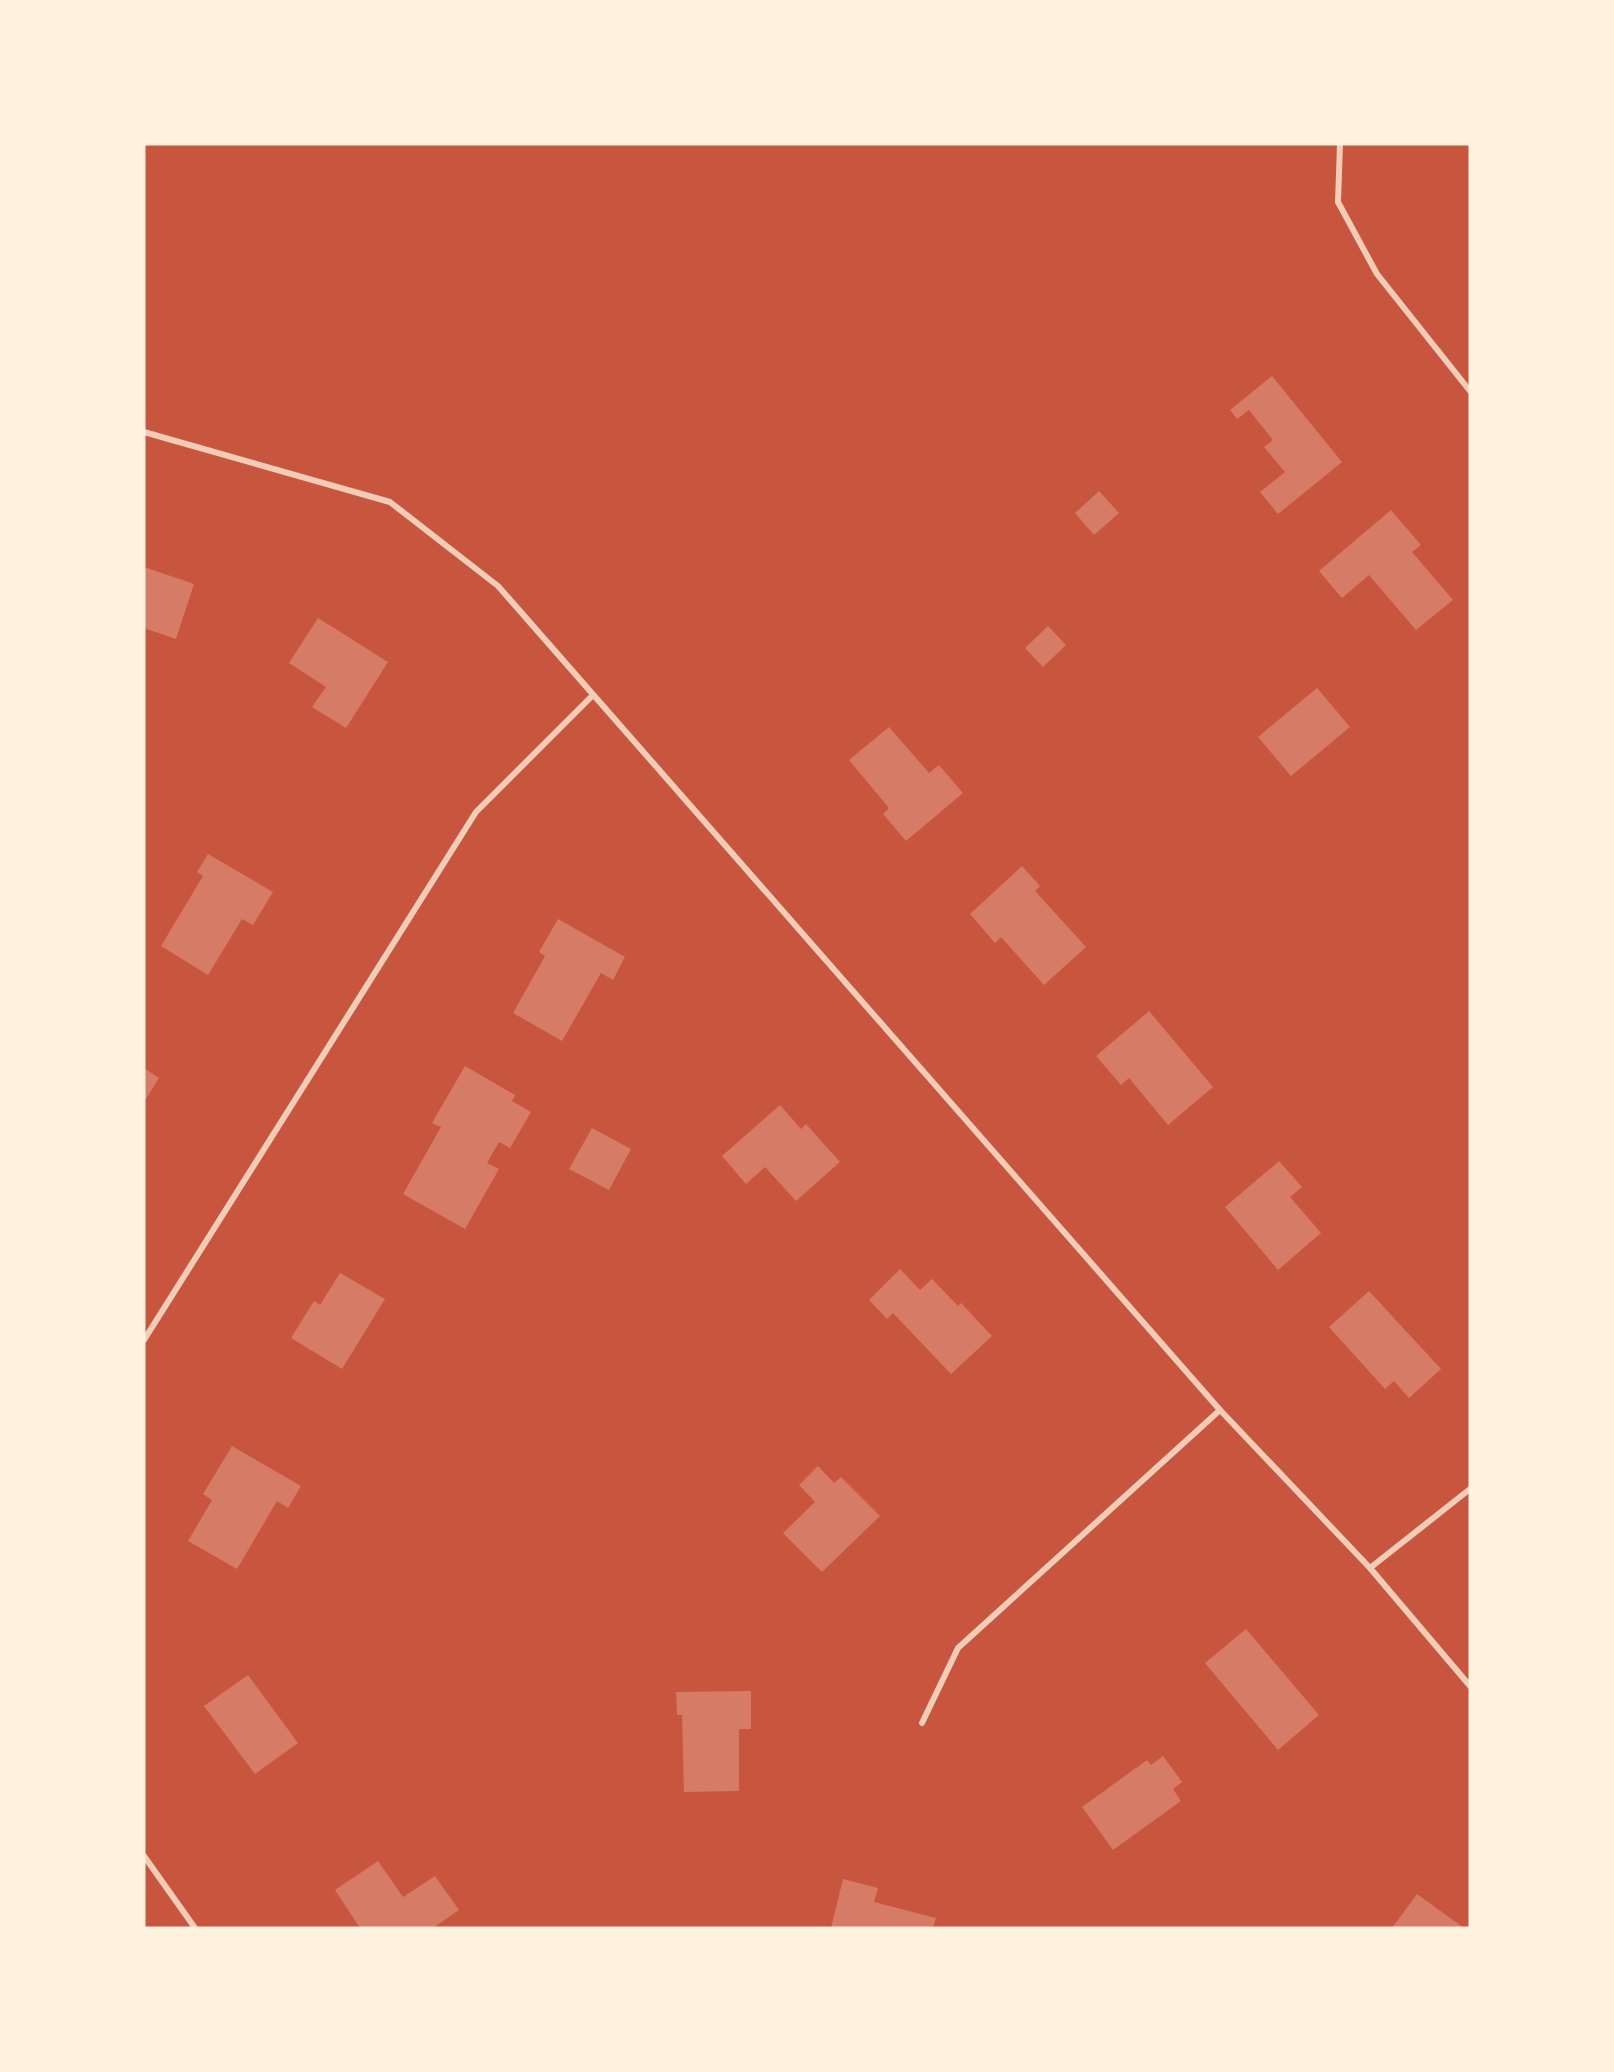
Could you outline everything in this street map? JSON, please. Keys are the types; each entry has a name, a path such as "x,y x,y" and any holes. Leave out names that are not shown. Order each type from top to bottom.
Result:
{"street":[{"path":"1340,144 1338,202 1377,274 1470,391"},
{"path":"144,432 390,502 498,586 1220,1410 1370,1568 1470,1686"},
{"path":"144,1340 476,812 593,695"},
{"path":"922,1723 958,1647 1220,1410"},
{"path":"1370,1568 1470,1489"},
{"path":"144,1856 195,1928"}],"building":[{"path":"1272,376 1342,462 1278,514 1260,492 1285,472 1264,447 1273,440 1249,410 1237,419 1230,410"},
{"path":"1099,491 1119,513 1094,535 1075,513"},
{"path":"1391,510 1421,545 1412,552 1453,600 1416,630 1369,575 1342,598 1319,571"},
{"path":"144,567 194,584 176,639 144,628"},
{"path":"318,618 388,662 346,728 312,707 326,687 289,663"},
{"path":"1048,626 1066,645 1043,667 1025,648"},
{"path":"1317,688 1350,727 1291,776 1258,737"},
{"path":"889,727 929,773 939,765 963,793 906,841 883,814 889,808 849,760"},
{"path":"208,854 273,892 253,925 242,919 208,975 161,946 203,876 197,872"},
{"path":"1022,866 1040,886 1035,891 1086,947 1044,985 1001,937 995,943 970,914"},
{"path":"558,919 625,957 613,980 601,973 562,1041 513,1013 545,956 539,952"},
{"path":"1149,1011 1213,1087 1168,1125 1129,1078 1121,1085 1096,1056"},
{"path":"465,1066 515,1095 512,1101 531,1112 510,1148 499,1142 487,1163 499,1169 465,1229 403,1194 441,1127 432,1123"},
{"path":"144,1068 159,1078 144,1102"},
{"path":"780,1105 801,1129 806,1124 840,1162 796,1201 765,1167 746,1184 722,1156"},
{"path":"592,1128 631,1149 609,1190 569,1169"},
{"path":"1279,1161 1302,1187 1290,1197 1321,1233 1278,1270 1225,1207"},
{"path":"900,1269 920,1290 932,1279 958,1306 961,1303 992,1336 951,1374 893,1313 887,1319 869,1300"},
{"path":"340,1273 385,1299 342,1369 291,1338 314,1301 320,1305"},
{"path":"1369,1291 1441,1369 1409,1398 1394,1381 1385,1389 1329,1327"},
{"path":"232,1446 301,1486 288,1508 277,1501 237,1569 188,1541 212,1500 203,1494"},
{"path":"818,1466 834,1483 841,1477 880,1516 822,1572 783,1533 815,1502 799,1485"},
{"path":"1246,1629 1319,1715 1278,1750 1205,1663"},
{"path":"248,1675 298,1743 255,1774 204,1706"},
{"path":"751,1691 751,1729 739,1729 739,1791 684,1792 682,1715 677,1715 676,1692"},
{"path":"1163,1756 1182,1782 1173,1789 1181,1801 1113,1850 1082,1807 1147,1760 1151,1765"},
{"path":"378,1861 403,1897 435,1876 459,1910 433,1928 360,1928 335,1890"},
{"path":"843,1879 878,1888 874,1902 936,1918 933,1928 831,1928"},
{"path":"1417,1894 1464,1928 1392,1928"}]}
